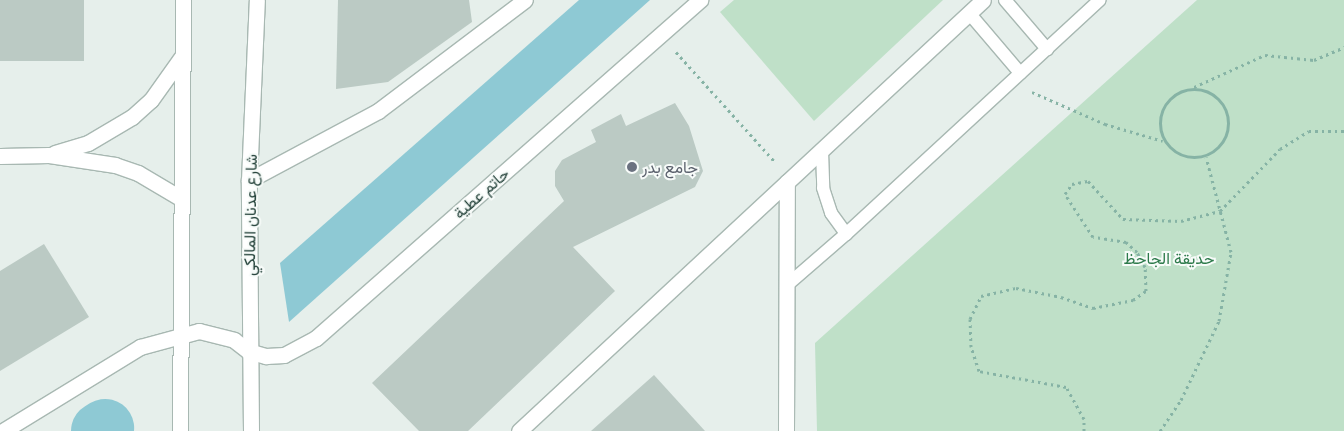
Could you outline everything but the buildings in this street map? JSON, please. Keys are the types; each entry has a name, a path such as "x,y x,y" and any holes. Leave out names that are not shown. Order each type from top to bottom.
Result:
{"street":[{"path":"180,431 183,0"},
{"name":"شارع عدنان المالكي","path":"251,431 248,351 249,180 257,0"},
{"path":"249,180 378,111 525,0"},
{"name":"حاتم عطية","path":"3,431 140,347 181,334 217,334 248,351 266,356 284,355 316,338 700,0"},
{"path":"520,431 983,0"},
{"path":"49,155 88,143 132,117 157,93 182,57"},
{"path":"0,156 49,155 114,165 153,181 182,199"},
{"path":"786,431 786,286 789,180"}],"lane":[{"path":"1006,0 1047,49"},
{"path":"786,286 846,234 1100,0"},
{"path":"969,13 1020,73"},
{"path":"822,151 823,188 831,213 846,234"}],"path":[{"path":"660,35 789,180"},
{"path":"1163,141 1158,117 1170,96 1194,88 1265,55 1314,60 1344,47"},
{"path":"1010,83 1105,124 1163,141 1182,157 1206,157 1225,141 1229,117 1217,96 1194,88"},
{"path":"1084,431 1084,419 1066,387 979,371 971,347 970,319 981,296 1016,288 1061,296 1093,308 1133,300 1146,291 1145,268 1138,252 1126,242 1093,237 1066,194 1072,184 1088,181 1123,219 1182,221 1220,211 1280,149 1309,132 1344,131"},
{"path":"1160,431 1181,400 1219,321 1231,252 1206,157"}],"green space":[{"path":"734,0 943,0 814,121 720,12"},
{"name":"حديقة الجاحظ","path":"1197,0 1344,0 1344,431 817,431 815,343"}],"water":[{"path":"579,0 650,0 289,322 280,263"}],"waterway":[{"path":"100,431 105,428"}],"place":[{"name":"جامع بدر","path":"632,167"}]}
